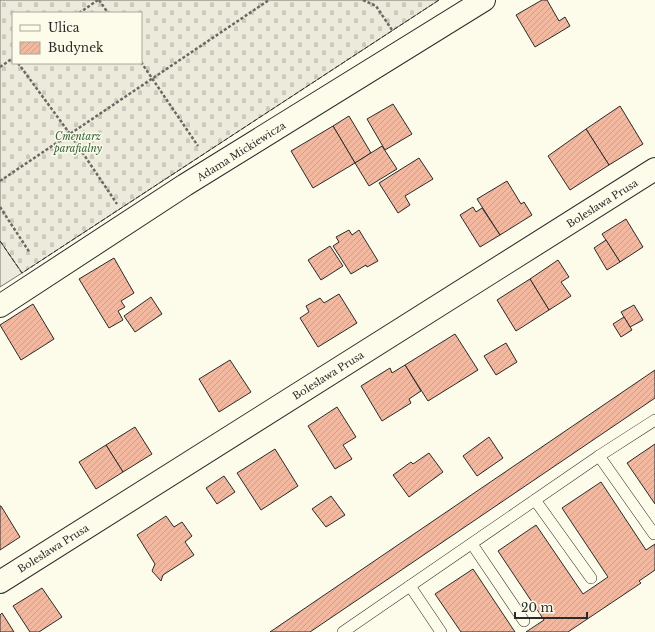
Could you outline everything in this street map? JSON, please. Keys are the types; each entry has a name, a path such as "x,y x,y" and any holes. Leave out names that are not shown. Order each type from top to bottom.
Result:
{"street":[{"name":"Adama Mickiewicza","path":"0,306 192,181 484,0"},
{"name":"Bolesława Prusa","path":"0,582 655,169"}],"lane":[{"path":"343,632 599,456 655,420"},
{"path":"599,456 654,534"},
{"path":"535,500 591,578"},
{"path":"472,544 524,621"},
{"path":"410,586 441,632"}],"path":[{"path":"81,12 99,0 107,12"},
{"path":"0,181 269,0"},
{"path":"363,0 376,6 394,32"},
{"path":"0,67 12,59"},
{"path":"142,63 198,146"},
{"path":"19,64 70,134 118,205"},
{"path":"0,207 30,253"}],"green space":[{"name":"Cmentarz parafialny","path":"0,0 439,0 22,273 0,241"},
{"path":"0,241 22,273 0,287"}],"building":[{"path":"542,0 547,0 559,21 565,17 570,26 535,47 516,15"},
{"path":"393,104 412,134 385,150 367,119"},
{"path":"620,106 643,144 609,165 586,129"},
{"path":"349,116 371,153 355,163 333,126"},
{"path":"333,126 355,163 313,188 291,151"},
{"path":"586,129 609,165 570,190 548,156"},
{"path":"382,146 397,169 369,186 355,163"},
{"path":"419,158 433,179 405,196 410,205 398,213 379,183"},
{"path":"507,181 521,204 524,202 532,215 500,235 477,199"},
{"path":"473,207 476,212 482,208 500,235 480,247 460,215"},
{"path":"626,219 643,247 620,262 602,234"},
{"path":"349,230 352,235 359,230 378,261 367,267 366,265 351,274 333,246 339,242 336,237"},
{"path":"606,240 620,262 607,270 594,248"},
{"path":"330,246 343,266 321,280 308,260"},
{"path":"114,258 134,293 121,301 125,307 118,311 123,320 109,328 79,279"},
{"path":"558,260 569,277 561,282 571,296 549,310 530,279"},
{"path":"530,279 549,310 516,331 497,300"},
{"path":"339,294 357,323 318,347 300,318 309,312 306,306 320,298 324,303"},
{"path":"151,297 162,314 135,332 124,316"},
{"path":"33,304 54,339 21,360 0,325"},
{"path":"634,305 643,320 630,327 621,312"},
{"path":"624,317 632,330 621,337 613,324"},
{"path":"455,334 478,370 428,401 405,365"},
{"path":"506,343 517,362 496,375 484,356"},
{"path":"230,360 251,392 219,412 199,379"},
{"path":"405,365 421,391 409,399 411,403 382,421 361,386 390,368 392,373"},
{"path":"655,370 655,398 310,632 270,632"},
{"path":"337,407 356,437 343,445 352,459 335,469 308,426"},
{"path":"135,427 152,454 123,472 106,445"},
{"path":"489,437 503,458 477,476 463,456"},
{"path":"655,444 655,504 627,463"},
{"path":"106,445 123,472 96,489 79,462"},
{"path":"275,449 298,486 261,510 237,473"},
{"path":"429,453 443,472 409,497 393,475 411,462 413,464"},
{"path":"224,476 235,492 217,504 206,488"},
{"path":"601,482 646,550 655,544 655,570 639,581 641,583 568,632 526,632 544,620 498,551 536,525 583,594 608,577 562,508"},
{"path":"331,496 345,515 326,527 312,509"},
{"path":"0,506 20,537 0,550"},
{"path":"166,516 174,527 182,522 192,536 185,542 194,555 163,575 161,581 152,571 155,564 137,535"},
{"path":"473,569 515,632 461,632 435,594"},
{"path":"42,588 62,617 39,632 30,632 13,606"},
{"path":"2,613 14,632 0,632 0,615"}],"fence":[{"path":"0,241 22,273 439,0"}]}
